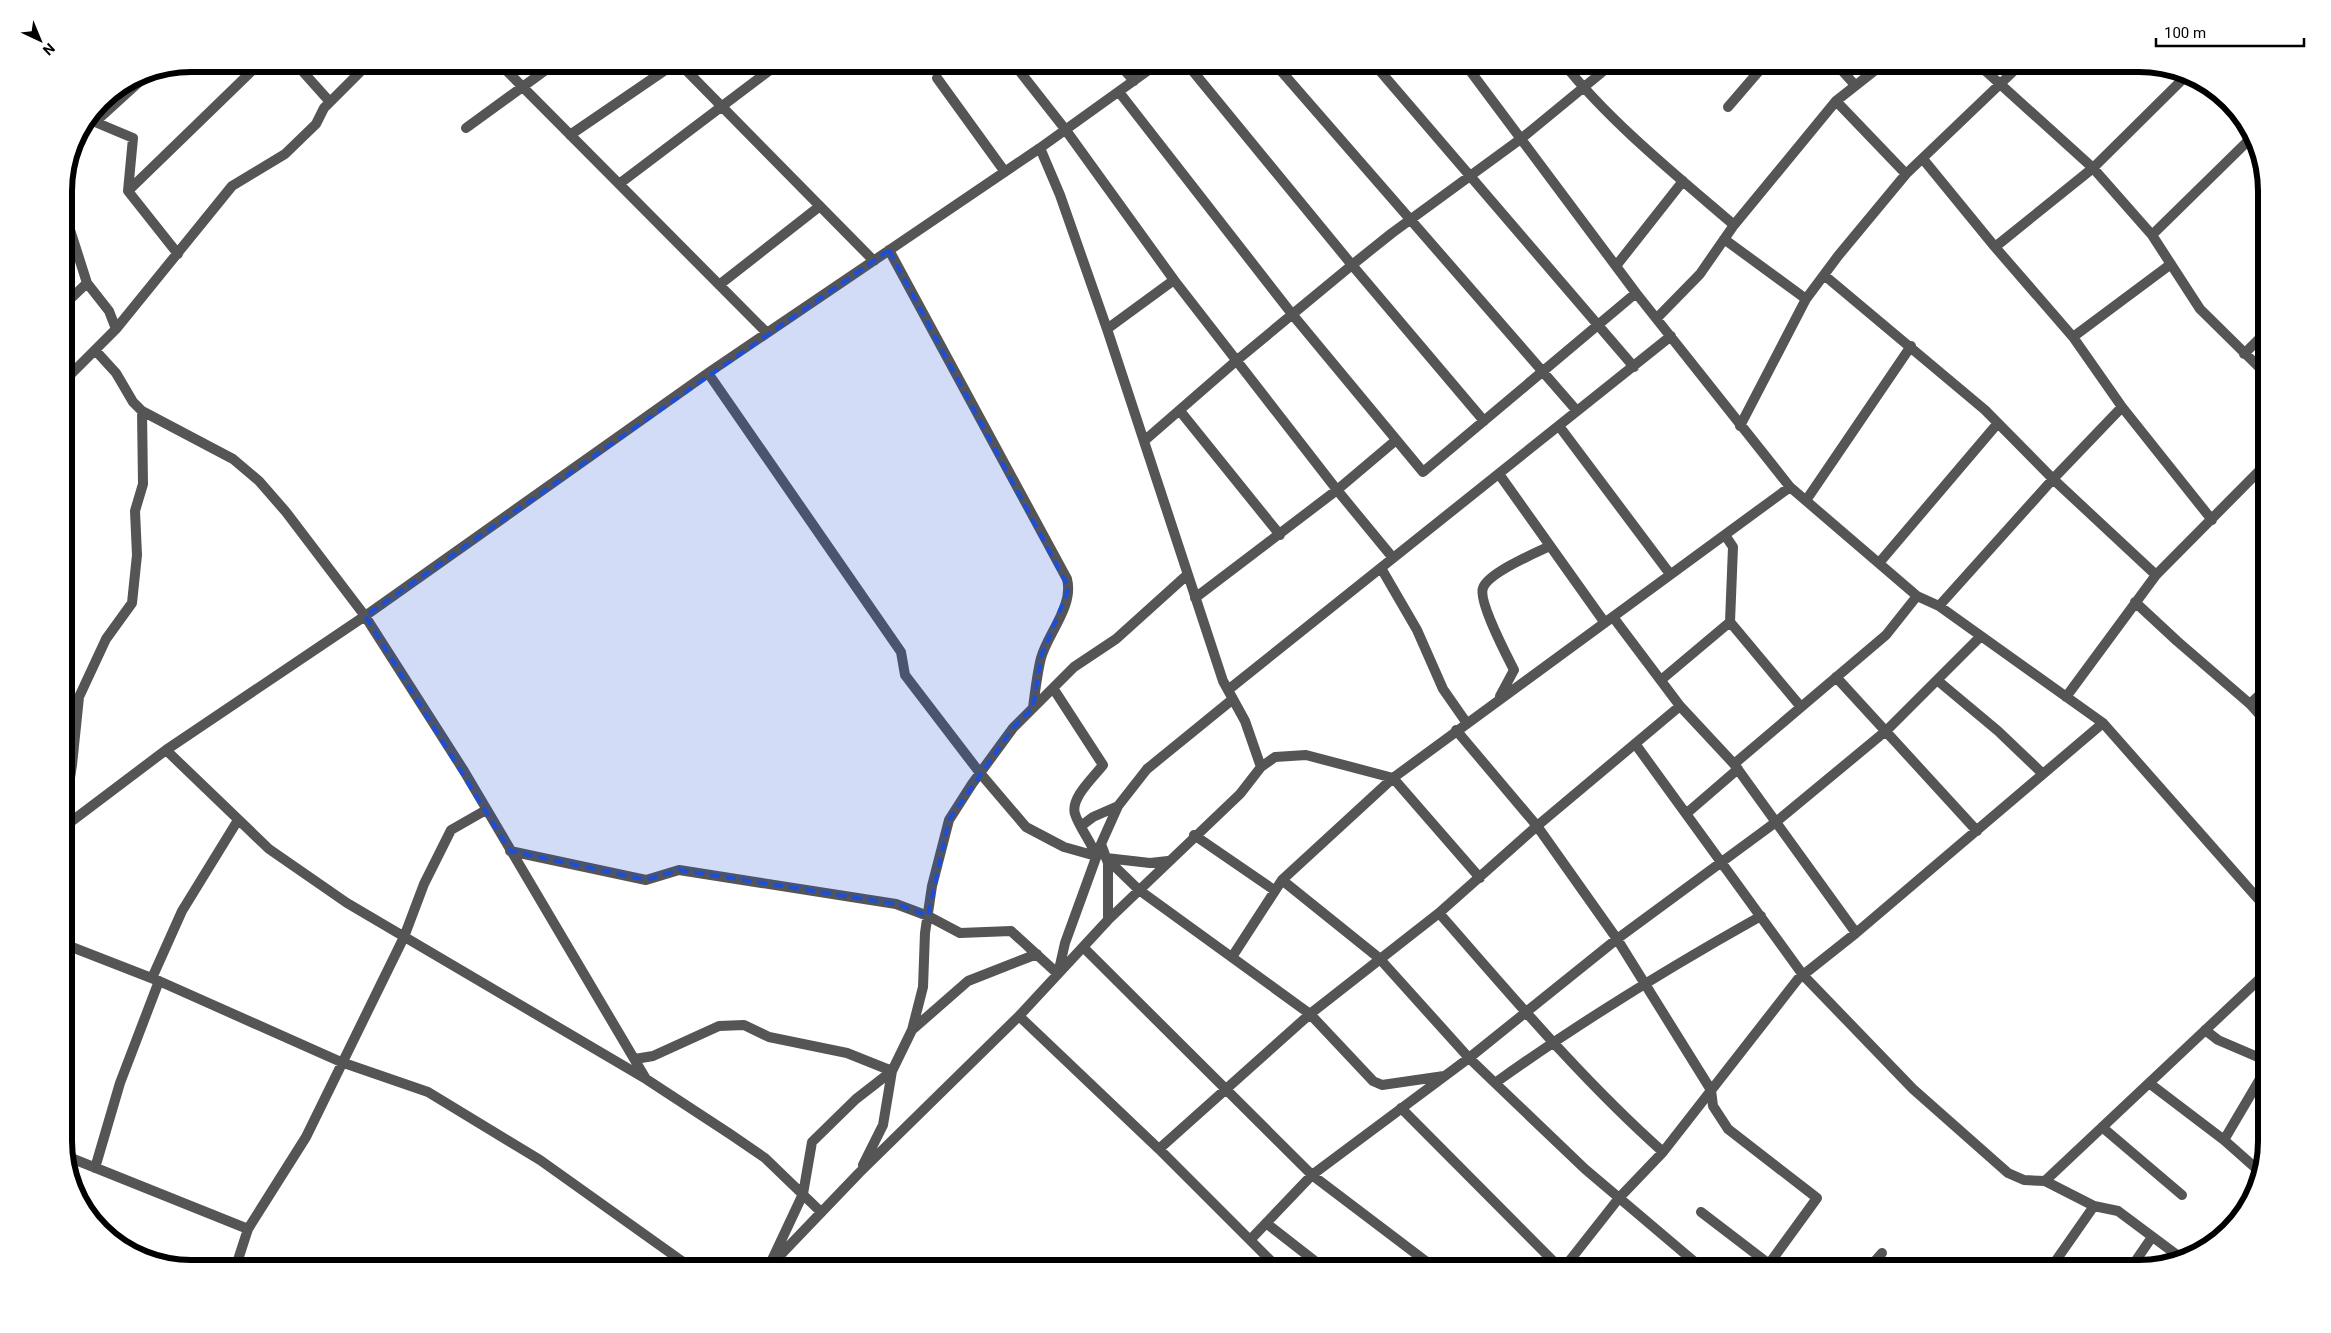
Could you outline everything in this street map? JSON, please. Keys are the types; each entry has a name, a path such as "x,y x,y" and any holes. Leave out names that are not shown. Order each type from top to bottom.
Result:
{"street":[{"path":"1194,72 1265,156 1352,265 1484,421"},
{"path":"1282,72 1412,220 1541,372 1577,411"},
{"path":"1381,72 1634,367"},
{"path":"1471,72 1616,266 1740,426 1790,487 1807,499 1917,596 1938,606 2103,723 2258,897"},
{"path":"1570,72 1582,87 1683,181 1734,225"},
{"path":"1144,441 1236,360 1352,265 1392,233 1522,138 1601,72"},
{"path":"1728,107 1759,72"},
{"path":"1843,72 1855,85"},
{"path":"1656,318 1700,274 1734,225 1836,101 1872,72"},
{"path":"1986,72 2076,150 2093,168 2152,235 2200,309 2258,367"},
{"path":"1740,426 1806,299 1824,275 1906,174 2013,72"},
{"path":"128,191 250,73"},
{"path":"304,73 330,102"},
{"path":"73,372 116,329 232,186 285,154 316,124 324,108 359,73"},
{"path":"509,73 767,333"},
{"path":"466,128 541,73"},
{"path":"570,135 661,73"},
{"path":"689,73 874,261"},
{"path":"619,184 766,73"},
{"path":"1021,73 1065,130 1174,280 1337,490 1393,558"},
{"path":"1127,73 1134,81"},
{"path":"73,820 166,750 365,616 708,373 1040,148 1145,73"},
{"path":"937,78 1005,172"},
{"path":"1995,247 2093,168 2181,81"},
{"path":"96,121 133,88"},
{"path":"1118,92 1292,314 1395,441 1423,472 1636,292"},
{"path":"1836,101 1906,174"},
{"path":"95,122 133,138 128,191 178,254"},
{"path":"2152,235 2248,143"},
{"path":"1040,148 1060,195 1223,681 1245,721 1262,767"},
{"path":"1923,159 1995,247 2073,337 2122,407 2212,520"},
{"path":"1616,266 1683,181"},
{"path":"719,285 820,206"},
{"path":"73,239 87,283 109,311 116,329"},
{"path":"1724,239 1806,299"},
{"path":"889,250 1067,579 1069,588 1064,606 1041,657 1033,708"},
{"path":"2073,337 2171,264"},
{"path":"1824,275 1911,346 1998,423 2053,479 2156,575"},
{"path":"1106,329 1174,280"},
{"path":"73,296 87,283"},
{"path":"1058,974 1065,943 1101,857 1101,844 1118,806 1148,769 1231,694 1393,558 1671,336"},
{"path":"2244,354 2258,340"},
{"path":"1807,499 1911,346"},
{"path":"95,350 116,373 133,402 142,411 233,459 259,481 286,512 365,616 431,717 646,1079"},
{"path":"708,373 901,652 904,675 980,773 1026,827 1064,847 1101,857 1150,864 1168,862"},
{"path":"1938,606 2053,479 2122,407"},
{"path":"73,754 78,697 106,639 132,603 137,555 135,511 143,484 142,411"},
{"path":"1180,411 1280,535"},
{"path":"1879,564 1998,423"},
{"path":"1559,426 1670,574"},
{"path":"1195,598 1280,535 1395,441"},
{"path":"2066,697 2156,575 2258,473"},
{"path":"1499,474 1550,546 1609,620 1680,706 1736,766 1856,933"},
{"path":"1232,956 1282,880 1393,778 1466,722 1725,536 1790,487"},
{"path":"1725,536 1733,547 1730,622 1801,707"},
{"path":"1498,699 1514,670 1492,623 1482,595 1483,587 1524,558 1550,546"},
{"path":"1381,568 1417,630 1443,689 1466,722"},
{"path":"859,1173 883,1124 892,1072 912,1030 923,987 932,886 949,820 1013,728 1074,667 1116,639 1187,575"},
{"path":"1687,812 1801,707 1886,635 1917,596"},
{"path":"2135,602 2258,713"},
{"path":"1660,680 1730,622"},
{"path":"1251,1239 1312,1175 1469,1058 1617,939 1720,861 1776,822 1887,730 1980,637"},
{"path":"1836,677 1887,730 1977,831"},
{"path":"1937,680 1998,731 2043,774"},
{"path":"1053,688 1103,765 1076,800 1075,813 1101,857 1108,864 1108,920"},
{"path":"2250,704 2258,696"},
{"path":"1159,1149 1310,1014 1379,958 1440,913 1537,826 1636,745 1680,706"},
{"path":"1569,1260 1619,1198 1663,1152 1798,979 1856,933 2103,723"},
{"path":"1456,730 1537,826 1617,939 1711,1090 1714,1106 1728,1130 1816,1198 1776,1260"},
{"path":"1636,745 1687,812 1720,861 1803,975 1913,1089 2008,1172 2024,1180 2045,1181 2094,1206 2118,1211 2176,1254"},
{"path":"166,750 269,849 346,903 646,1079 765,1158 821,1212"},
{"path":"775,1260 859,1173 1019,1016 1108,920 1194,835 1240,794 1262,767 1275,757 1306,755 1393,778 1480,878"},
{"path":"1082,826 1093,817 1118,806"},
{"path":"238,1260 248,1229 306,1136 404,937 424,884 451,830 486,810"},
{"path":"95,1168 120,1083 182,911 238,820"},
{"path":"1194,835 1274,890"},
{"path":"510,851 646,880 679,870 896,904 928,916 960,934 1011,931 1058,974"},
{"path":"1101,857 1139,890 1310,1014 1374,1081 1382,1084 1444,1076"},
{"path":"1282,880 1379,958 1469,1058 1585,1169 1692,1260"},
{"path":"1440,913 1526,1013 1618,1112 1663,1152"},
{"path":"1495,1083 1553,1042 1646,985 1684,959 1761,916"},
{"path":"1083,947 1312,1175 1424,1260"},
{"path":"73,948 156,980 341,1062 428,1092 540,1160 680,1260"},
{"path":"912,1030 968,981 1037,954"},
{"path":"2045,1181 2258,980"},
{"path":"1019,1016 1159,1149 1271,1260"},
{"path":"634,1060 653,1056 719,1026 744,1025 769,1037 847,1053 892,1072"},
{"path":"2205,1030 2218,1040 2258,1057"},
{"path":"771,1260 803,1194 812,1142 856,1099 892,1072"},
{"path":"2149,1083 2224,1140 2255,1167"},
{"path":"2224,1140 2258,1085"},
{"path":"1401,1108 1553,1260"},
{"path":"2102,1127 2182,1195"},
{"path":"74,1159 248,1229"},
{"path":"2056,1260 2094,1206"},
{"path":"1701,1212 1764,1260"},
{"path":"1266,1223 1313,1260"},
{"path":"2136,1260 2152,1237"},
{"path":"1876,1260 1882,1253"}],"highlighted area":[{"path":"889,250 1069,588 1041,657 1033,708 1013,728 949,820 928,916 896,904 679,870 646,880 510,851 365,616"}]}
